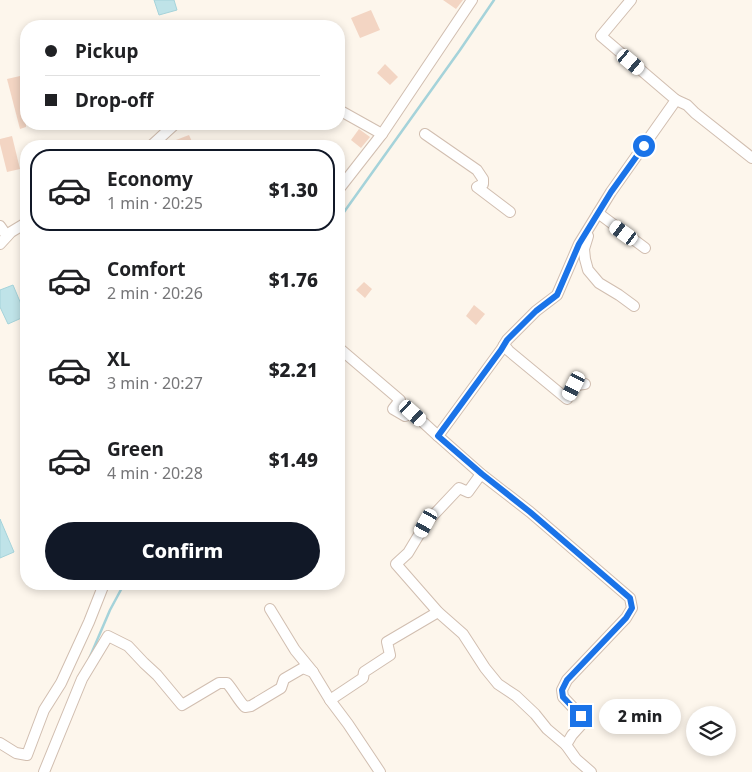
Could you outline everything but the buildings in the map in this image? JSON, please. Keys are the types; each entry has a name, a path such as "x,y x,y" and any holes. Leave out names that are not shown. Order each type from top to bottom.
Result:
{"street":[{"path":"345,181 382,134 472,0"},
{"path":"630,0 601,36 676,100 687,105 752,158"},
{"path":"438,436 507,340 536,311 557,295 579,244 611,192 676,100"},
{"path":"345,113 382,134"},
{"path":"158,140 168,130"},
{"path":"425,134 477,170 484,179 483,184 477,187 510,212"},
{"path":"598,213 645,248"},
{"path":"0,226 8,236"},
{"path":"0,244 12,232 20,227"},
{"path":"587,231 589,238 584,249 588,270 599,283 634,306"},
{"path":"504,345 567,399 574,386 585,384"},
{"path":"345,353 400,400 393,409 405,416 413,413 482,474 530,512 630,598 632,608 626,618 567,680 562,690 563,697 581,716 581,725 572,734 566,745"},
{"path":"482,474 468,492 459,488 426,523 408,553 396,564 438,612 464,634 485,668 498,684 516,696 535,714 547,729 566,745 576,759 591,772"},
{"path":"0,743 16,753 27,754 44,710 61,683 102,590"},
{"path":"270,609 295,650 313,672 380,772"},
{"path":"330,700 363,678 364,672 390,655 387,642 438,612"},
{"path":"44,772 82,679 108,636 128,646 157,675 182,705 219,683 227,684 245,707 251,706 281,688 284,679 303,668 313,672"}],"water":[{"path":"154,0 174,0 177,10 159,15"},
{"path":"13,285 20,302 20,319 8,324 0,307 0,290"},
{"path":"0,519 14,552 0,558"}],"waterway":[{"path":"345,211 494,0"},
{"path":"89,659 121,590"}],"route":[{"path":"581,716 563,697 562,690 567,680 626,618 632,608 630,598 438,436 507,340 536,311 557,295 579,244 611,192 644,146"}]}
